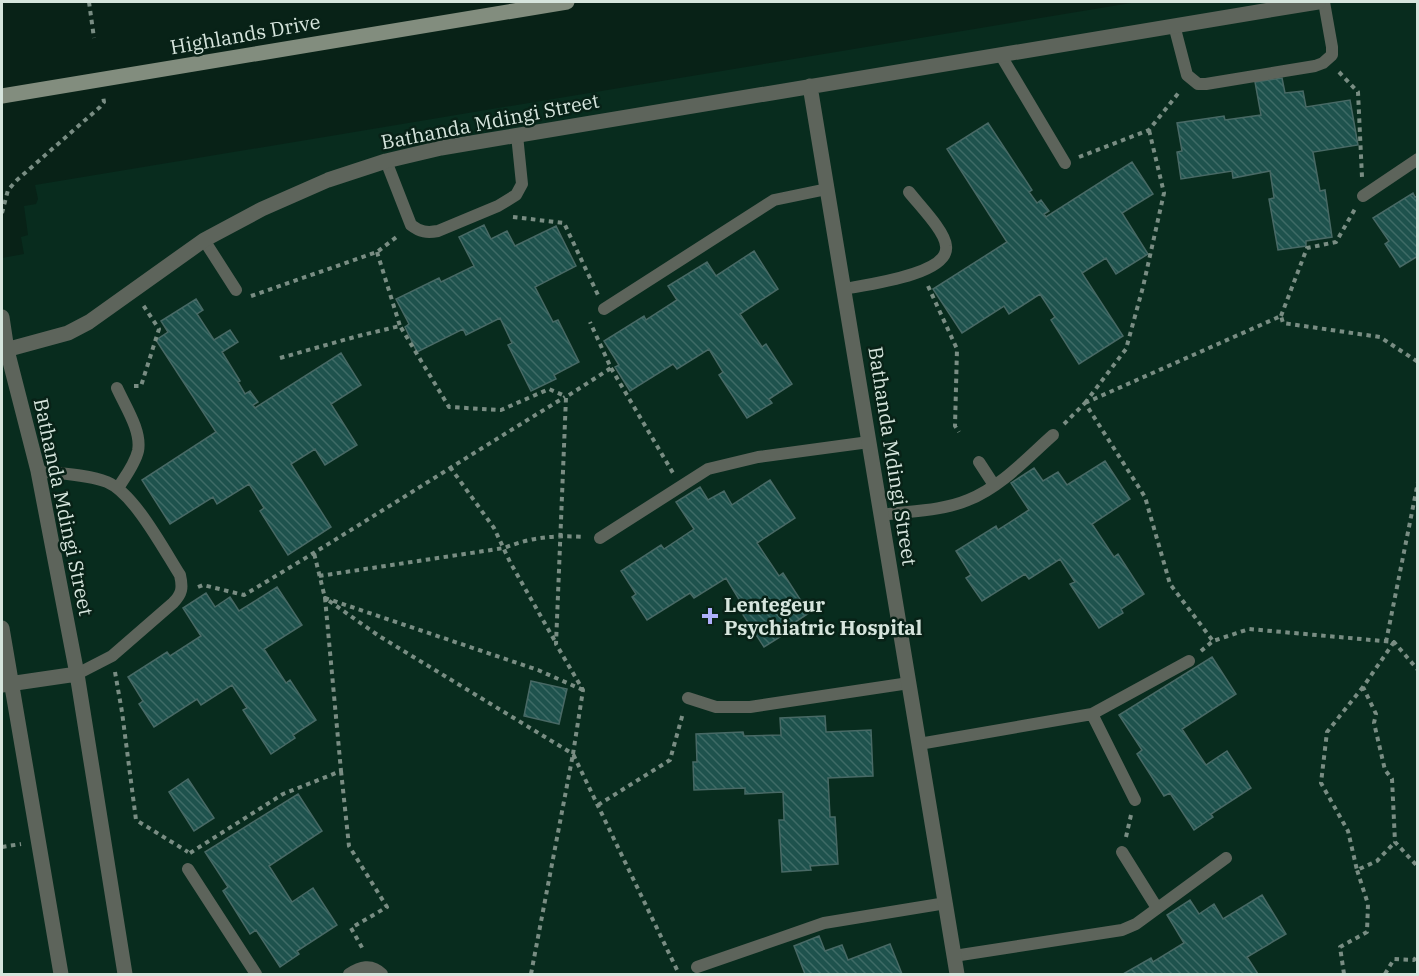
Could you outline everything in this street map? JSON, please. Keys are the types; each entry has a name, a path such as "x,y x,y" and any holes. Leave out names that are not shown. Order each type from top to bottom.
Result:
{"main road":[{"name":"Highlands Drive","path":"2,96 567,2"}],"street":[{"name":"Bathanda Mdingi Street","path":"4,350 68,333 89,322 204,240 262,209 328,180 386,161 441,148 517,135 1318,2"},
{"name":"Bathanda Mdingi Street","path":"810,86 957,975"},
{"name":"Bathanda Mdingi Street","path":"2,317 4,350 38,471 77,674 125,975"},
{"path":"2,628 6,684 61,975"},
{"path":"6,684 77,674"}],"lane":[{"path":"1174,26 1190,78 1198,84 1206,84 1315,66 1327,60 1332,55 1332,47 1324,2"},
{"path":"1000,54 1065,163"},
{"path":"386,161 411,225 419,231 438,231 498,206 516,195 522,184 517,135"},
{"path":"1363,195 1418,159"},
{"path":"604,309 757,209 774,200 827,189"},
{"path":"844,289 921,272 937,264 944,256 947,247 943,236 909,192"},
{"path":"204,240 239,294"},
{"path":"117,388 137,434 138,449 134,461 117,488"},
{"path":"881,515 951,505 969,500 994,485 1053,435"},
{"path":"600,538 708,469 730,463 869,442"},
{"path":"979,462 994,485"},
{"path":"38,471 98,480 117,488 131,501 180,575 183,586 181,594 112,656 77,674"},
{"path":"919,744 1092,714 1188,661"},
{"path":"688,698 716,707 750,707 909,684"},
{"path":"1092,714 1135,800"},
{"path":"1122,852 1157,908"},
{"path":"954,956 1106,934 1136,924 1226,858"},
{"path":"188,869 256,975"},
{"path":"698,967 824,923 946,903"},
{"path":"348,975 362,967 377,971"}],"path":[{"path":"89,2 94,38"},
{"path":"1327,60 1358,92 1363,195 1336,242 1307,248 1281,316 1283,324 1380,338 1418,362"},
{"path":"1065,163 1149,130 1190,78"},
{"path":"2,213 8,190 100,107 104,102 103,95"},
{"path":"1053,435 1085,403 1126,349 1164,194 1149,130"},
{"path":"498,206 513,217 564,223 604,309 588,316 610,368 681,485"},
{"path":"239,294 377,252 411,225"},
{"path":"377,252 400,326 449,407 501,410 549,389 566,397"},
{"path":"921,272 957,349 955,426 959,432"},
{"path":"117,388 141,386 159,328 141,303 150,297"},
{"path":"1085,403 1281,316"},
{"path":"280,358 400,326"},
{"path":"181,594 203,585 244,595 314,554 610,368"},
{"path":"556,644 566,397"},
{"path":"1085,403 1145,497 1170,584 1213,641"},
{"path":"450,467 494,528 583,690 531,975"},
{"path":"1386,642 1418,482"},
{"path":"319,576 504,548 527,539 559,535 600,538"},
{"path":"314,554 325,598 349,846 387,907 351,928 377,971"},
{"path":"325,598 538,670 583,690"},
{"path":"325,598 379,636 573,754 679,975"},
{"path":"1188,661 1213,641 1249,629 1394,642 1418,670"},
{"path":"1344,975 1340,947 1366,932 1368,904 1348,831 1321,783 1327,732 1363,687 1394,642"},
{"path":"112,656 136,820 190,853"},
{"path":"1363,687 1376,714 1374,723 1385,770 1392,779 1395,842 1418,867"},
{"path":"598,805 670,760 688,698"},
{"path":"190,853 283,794 341,771"},
{"path":"1122,852 1135,800"},
{"path":"1358,870 1377,861 1395,842"},
{"path":"188,869 190,853"},
{"path":"1385,975 1394,959 1414,960 1418,954"}],"shaded area":[{"name":"Lentegeur Psychiatric Hospital","path":"1137,2 1417,2 1417,974 2,974 2,258 24,254 21,237 28,235 24,206 36,204 38,199 35,185"}],"building":[{"path":"1282,78 1285,93 1303,91 1306,107 1350,100 1358,145 1313,152 1320,191 1325,190 1332,237 1306,241 1306,246 1278,250 1269,199 1274,198 1270,171 1233,178 1232,171 1181,179 1177,152 1182,151 1177,123 1224,116 1225,120 1261,115 1255,82"},
{"path":"988,123 1032,190 1029,192 1037,203 1041,200 1049,211 1044,214 1046,217 1132,162 1153,194 1122,213 1148,254 1116,274 1106,258 1082,273 1123,336 1079,364 1051,320 1055,317 1040,294 1009,314 1004,306 962,333 933,289 1007,242 947,149"},
{"path":"1413,193 1415,197 1418,196 1418,256 1400,267 1385,244 1389,241 1373,218"},
{"path":"484,225 491,239 507,231 515,246 556,226 576,266 535,287 553,322 558,320 579,362 554,375 556,379 531,391 508,345 512,343 500,318 466,335 463,329 417,352 405,327 409,324 396,299 439,278 441,282 474,266 459,237"},
{"path":"754,251 778,289 740,314 762,347 766,344 792,384 769,399 772,403 747,418 719,375 723,372 709,349 677,369 673,364 630,391 615,367 619,365 604,341 644,316 646,320 677,300 668,286 707,262 716,276"},
{"path":"196,299 203,310 197,314 214,340 230,330 238,342 222,352 240,381 238,382 245,394 250,391 258,402 253,405 255,408 341,353 361,385 331,404 357,445 325,465 315,449 291,464 331,527 288,555 260,511 264,508 249,484 217,504 213,497 170,524 142,480 216,432 156,340 168,332 161,321"},
{"path":"1105,461 1130,499 1092,524 1114,557 1118,554 1144,594 1121,609 1123,613 1099,628 1070,584 1075,582 1060,559 1029,579 1025,574 982,601 966,578 971,575 956,551 996,526 998,530 1029,510 1011,483 1034,468 1043,481 1058,472 1067,485"},
{"path":"770,480 795,518 757,543 779,576 783,573 809,613 786,628 788,632 764,647 736,604 740,601 726,578 694,598 690,593 647,620 632,597 636,594 621,571 661,545 664,549 694,529 676,502 700,487 708,500 724,491 732,505"},
{"path":"277,587 302,625 264,649 286,683 290,680 316,720 293,735 295,738 271,754 243,710 247,708 232,685 201,705 197,699 154,727 139,704 143,701 128,677 167,652 170,656 201,636 183,608 206,593 215,607 230,597 239,611"},
{"path":"1212,657 1236,694 1182,729 1206,765 1227,751 1251,788 1211,814 1213,817 1194,830 1170,793 1164,796 1137,754 1142,750 1119,715"},
{"path":"531,681 567,689 559,724 524,716"},
{"path":"825,716 826,732 871,730 873,776 828,778 830,817 835,817 838,864 810,866 811,870 782,872 779,820 784,820 783,792 745,794 745,788 694,790 693,762 697,762 696,734 743,732 744,736 781,735 780,718"},
{"path":"188,779 214,818 194,831 169,792"},
{"path":"298,794 322,831 269,866 292,902 313,888 337,925 297,951 299,954 280,967 256,930 250,934 223,891 228,887 205,852"},
{"path":"1262,895 1286,934 1247,957 1258,974 1123,974 1151,958 1153,962 1184,943 1167,915 1190,900 1199,914 1214,904 1223,919"},
{"path":"819,936 825,951 842,945 848,960 890,944 902,974 805,974 794,946"}],"place":[{"name":"Lentegeur Psychiatric Hospital","path":"710,616"}]}
